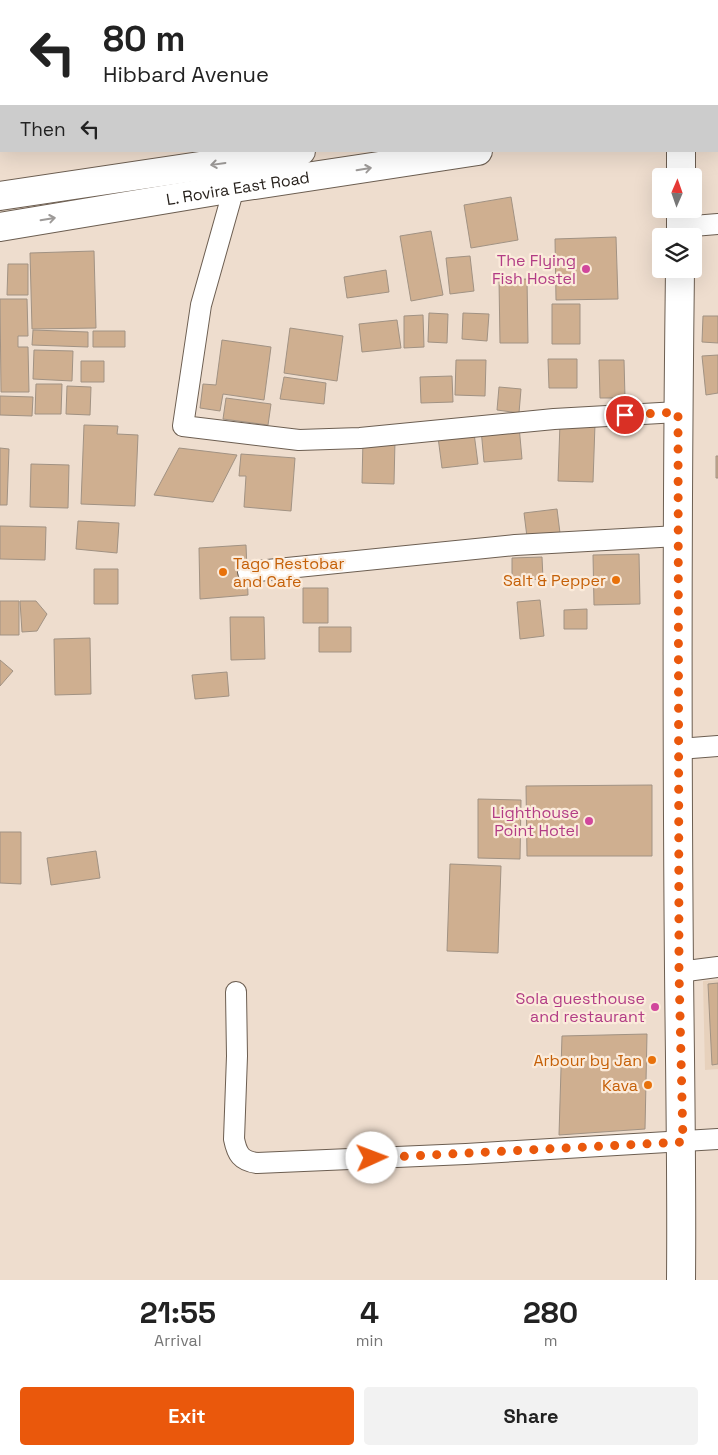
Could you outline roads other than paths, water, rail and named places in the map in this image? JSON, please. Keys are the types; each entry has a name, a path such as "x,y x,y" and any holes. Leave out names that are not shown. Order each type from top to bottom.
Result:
{"main road":[{"name":"L. Rovira East Road","path":"0,196 294,152"},
{"name":"L. Rovira East Road","path":"0,227 234,188 324,163 465,152"},
{"path":"681,152 681,168"},
{"path":"680,278 678,536 679,972 683,1142 681,1280"}],"street":[{"path":"234,188 201,305 183,426 299,440 360,438 554,419 678,412"},
{"path":"681,224 718,224"},
{"path":"248,572 515,546 678,536"},
{"path":"679,749 718,746"},
{"path":"679,972 718,967"},
{"path":"236,992 237,1056 234,1139 236,1152 245,1162 466,1154 718,1139"}],"place":[{"name":"The Flying Fish Hostel","path":"586,269"},
{"name":"Tago Restobar and Cafe","path":"223,572"},
{"name":"Salt & Pepper","path":"616,580"},
{"name":"Lighthouse Point Hotel","path":"589,821"},
{"name":"Sola guesthouse and restaurant","path":"655,1007"},
{"name":"Arbour by Jan","path":"652,1060"},
{"name":"Kava","path":"648,1085"}]}
